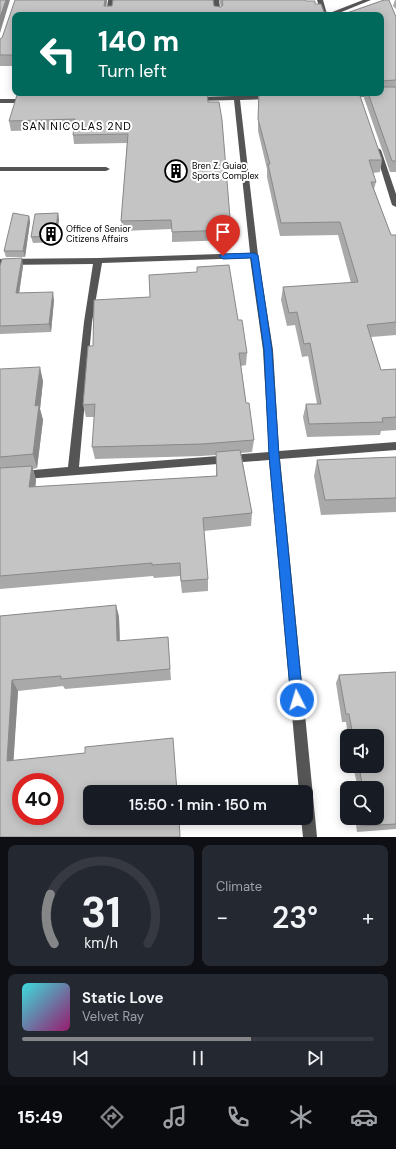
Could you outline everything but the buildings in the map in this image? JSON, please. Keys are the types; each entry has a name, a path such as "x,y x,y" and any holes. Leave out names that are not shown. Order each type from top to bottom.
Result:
{"street":[{"path":"109,12 111,0"},
{"path":"216,0 218,12"},
{"path":"320,0 324,12"},
{"path":"338,12 368,0"},
{"path":"384,94 396,94"},
{"path":"184,99 237,96 276,97"},
{"path":"237,96 254,255 268,350 274,455 305,785"},
{"path":"360,96 362,102"},
{"path":"0,101 38,101"},
{"path":"376,146 396,205"},
{"path":"0,169 106,169"},
{"path":"0,262 98,261 254,255"},
{"path":"73,471 88,322 98,261"},
{"path":"0,477 396,446"},
{"path":"309,825 310,837"}],"place":[{"name":"Bren Z. Guiao Sports Complex","path":"176,171"},
{"name":"Office of Senior Citizens Affairs","path":"51,234"}],"district":[{"name":"SAN NICOLAS 2ND","path":"77,126"}],"route":[{"path":"223,256 254,255 268,350 274,455 297,700"}]}
